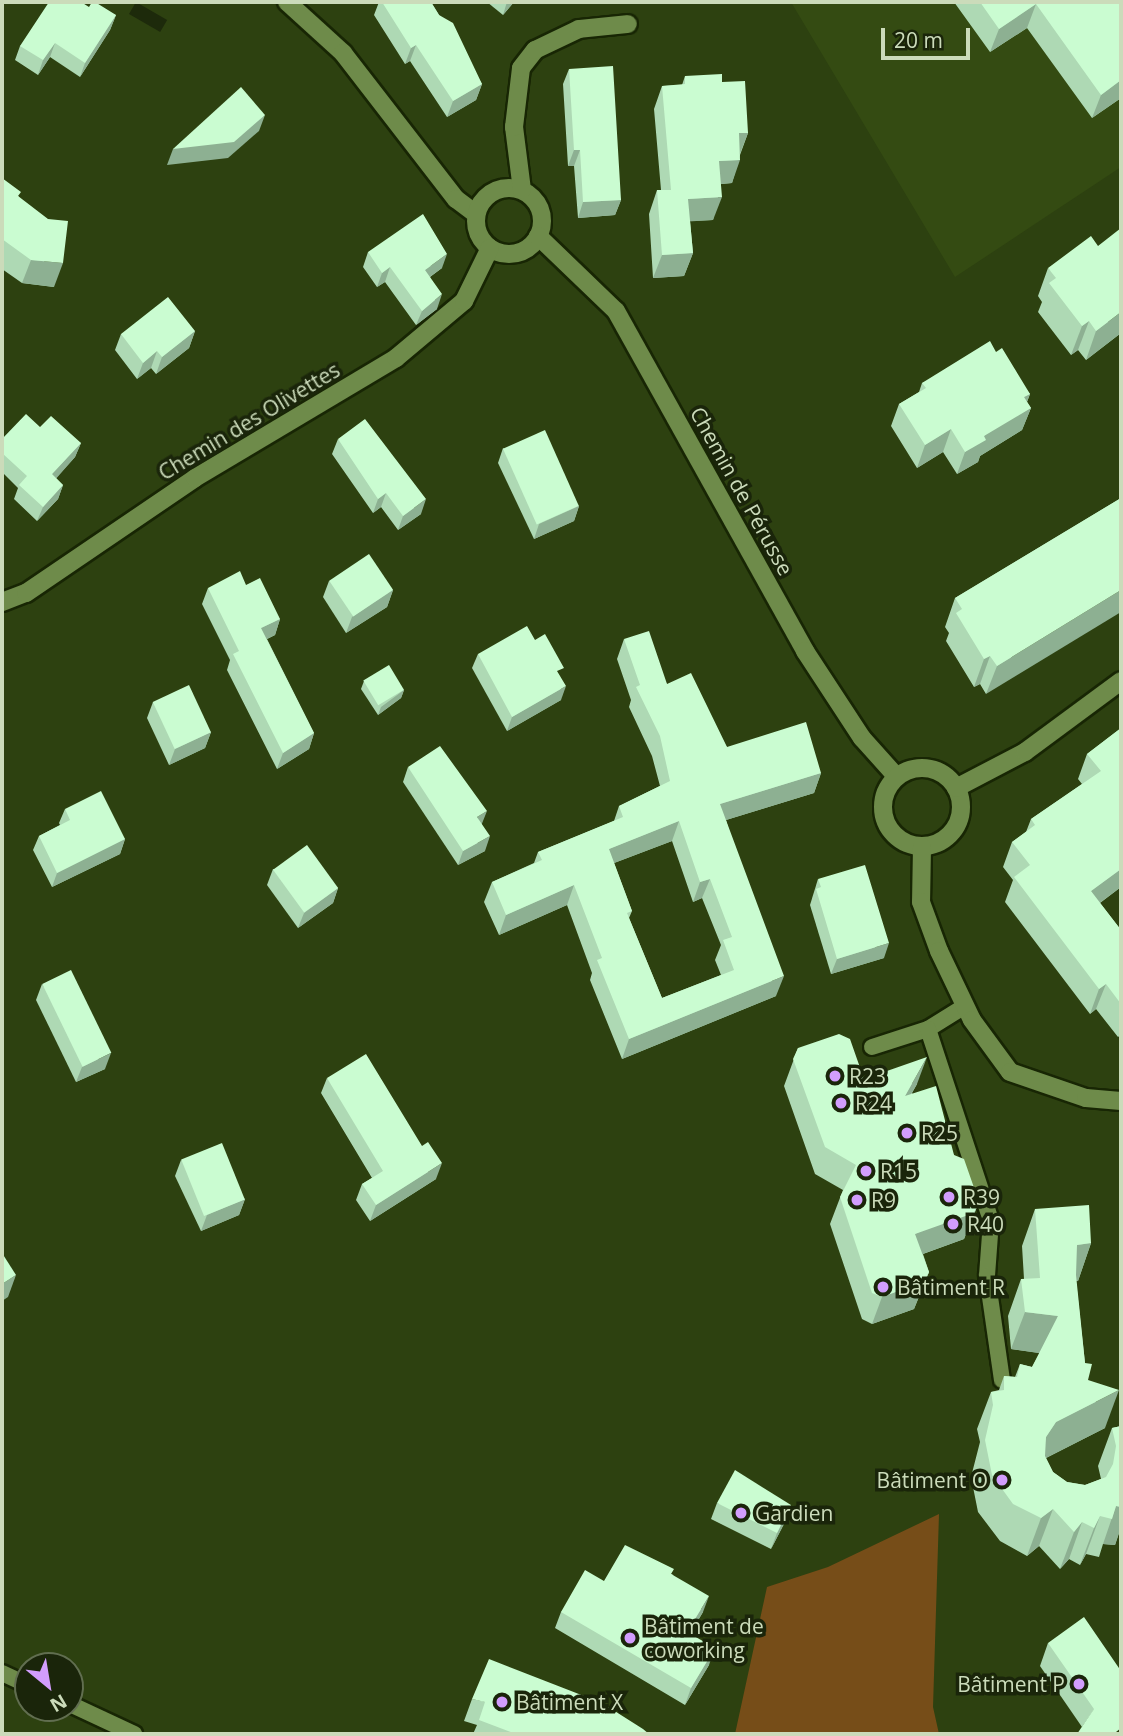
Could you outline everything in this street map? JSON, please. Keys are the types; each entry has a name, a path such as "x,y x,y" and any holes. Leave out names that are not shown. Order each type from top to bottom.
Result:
{"street":[{"path":"287,2 343,53 456,199 477,214"},
{"path":"522,190 500,189 489,195 477,214 478,234 490,248 518,252 538,236 542,225 538,205 522,190 513,127 521,68 535,50 579,29 628,24"},
{"name":"Chemin de Pérusse","path":"538,236 616,311 805,651 862,738 897,777"},
{"name":"Chemin des Olivettes","path":"2,602 26,593 195,478 396,358 464,300 490,248"},
{"path":"956,788 1025,752 1121,681"},
{"path":"922,768 947,777 956,788 961,801 956,827 935,844 922,847 896,838 885,820 883,800 897,777 922,768"},
{"path":"922,847 920,902 965,1006 1010,1072 1086,1098 1121,1101"}],"lane":[{"path":"872,1047 928,1029 965,1006"},
{"path":"928,1029 991,1221 987,1276 1002,1380"},
{"path":"84,1711 134,1734"}],"shaded area":[{"path":"136,2 167,20 160,32 129,14"},
{"path":"791,2 1121,2 1121,167 955,277"},
{"path":"939,1514 933,1707 939,1734 735,1734 767,1587 828,1567"}],"building":[{"path":"49,2 81,2 89,7 95,2 116,15 85,63 55,43 43,60 20,46"},
{"path":"382,2 431,2 439,15 453,23 482,84 453,101 416,45 411,48"},
{"path":"980,2 1121,2 1121,80 1101,95 1036,4 999,29"},
{"path":"613,66 621,200 583,202 580,150 574,150 569,69"},
{"path":"722,74 722,82 745,81 748,133 739,133 740,160 719,161 722,197 688,199 693,253 662,255 657,190 671,190 662,86 685,84 685,76"},
{"path":"241,87 265,115 234,142 173,149"},
{"path":"2,178 21,192 18,196 48,219 68,221 63,263 31,260 2,239"},
{"path":"423,214 447,254 425,270 442,294 422,311 390,267 382,273 368,252"},
{"path":"1121,228 1121,312 1096,331 1089,321 1082,326 1049,283 1056,278 1048,268 1091,236 1098,246"},
{"path":"168,297 195,331 162,357 157,351 143,363 121,334"},
{"path":"990,341 996,352 1002,348 1030,394 1024,397 1031,408 984,436 986,440 965,452 951,429 925,445 899,404 926,388 922,383"},
{"path":"26,414 40,427 51,416 81,443 52,474 63,485 43,507 19,485 27,476 2,453 2,439"},
{"path":"365,419 426,499 403,516 386,493 378,499 338,439"},
{"path":"545,430 579,506 537,525 503,449"},
{"path":"1121,498 1121,590 997,666 990,656 984,659 956,613 962,609 955,598"},
{"path":"369,554 393,590 353,616 329,581"},
{"path":"240,571 246,585 260,578 280,619 261,628 314,733 283,753 233,654 239,651 208,588"},
{"path":"527,626 535,640 545,634 564,668 557,671 566,686 512,717 478,654"},
{"path":"649,631 667,684 691,673 727,747 806,722 821,773 720,804 784,976 629,1039 597,960 602,958 574,885 506,915 492,882 542,860 538,852 623,817 619,806 670,781 660,736 636,687 640,685 624,639","holes":["679,821 700,882 710,879 732,937 723,940 734,970 662,998 627,913 632,911 609,849"]},
{"path":"389,665 404,690 378,705 363,680"},
{"path":"189,685 211,732 175,749 153,702"},
{"path":"1121,728 1121,869 1091,891 1121,930 1121,1004 1106,984 1099,989 1014,877 1030,865 1012,842 1035,825 1031,819 1101,771 1087,754"},
{"path":"440,746 487,811 477,817 490,836 463,851 408,767"},
{"path":"101,791 125,839 57,873 39,836 70,820 65,809"},
{"path":"307,845 338,888 304,913 273,870"},
{"path":"865,865 889,943 837,959 816,889 821,887 818,879"},
{"path":"71,970 111,1053 83,1067 42,984"},
{"path":"839,1034 850,1039 864,1079 927,1057 905,1096 936,1086 954,1155 964,1159 979,1202 974,1213 915,1234 929,1272 924,1282 882,1297 872,1293 840,1197 856,1165 825,1147 793,1059 798,1048"},
{"path":"366,1054 422,1146 428,1142 442,1163 376,1205 362,1184 383,1171 327,1078"},
{"path":"222,1143 245,1200 204,1216 181,1159"},
{"path":"1089,1205 1091,1243 1077,1245 1076,1275 1085,1363 1092,1364 1088,1380 1119,1390 1056,1422 1046,1437 1045,1456 1053,1472 1067,1482 1085,1485 1106,1477 1113,1464 1116,1446 1112,1428 1121,1426 1121,1507 1116,1506 1112,1519 1100,1516 1094,1528 1082,1522 1074,1532 1053,1509 1041,1518 1013,1504 992,1475 985,1440 993,1405 991,1392 1004,1390 1004,1376 1017,1377 1020,1364 1032,1367 1058,1316 1025,1312 1021,1279 1040,1278 1035,1209"},
{"path":"2,1253 16,1275 2,1284"},
{"path":"735,1470 791,1505 777,1533 717,1503"},
{"name":"Bâtiment de coworking","path":"625,1545 674,1569 671,1574 709,1596 687,1632 715,1648 691,1688 561,1612 585,1570 604,1581"},
{"path":"1084,1617 1121,1671 1121,1728 1116,1732 1120,1734 1077,1734 1094,1709 1048,1643"},
{"path":"489,1659 602,1703 649,1734 516,1734 479,1720 485,1702 472,1699"}],"place":[{"name":"R23","path":"835,1076"},
{"name":"R24","path":"841,1103"},
{"name":"R25","path":"907,1133"},
{"name":"R15","path":"866,1171"},
{"name":"R39","path":"949,1197"},
{"name":"R9","path":"857,1200"},
{"name":"R40","path":"953,1224"},
{"name":"Bâtiment R","path":"883,1287"},
{"name":"Bâtiment O","path":"1002,1480"},
{"name":"Gardien","path":"741,1513"},
{"name":"Bâtiment de coworking","path":"630,1638"},
{"name":"Bâtiment P","path":"1079,1684"},
{"name":"Bâtiment X","path":"502,1702"}]}
